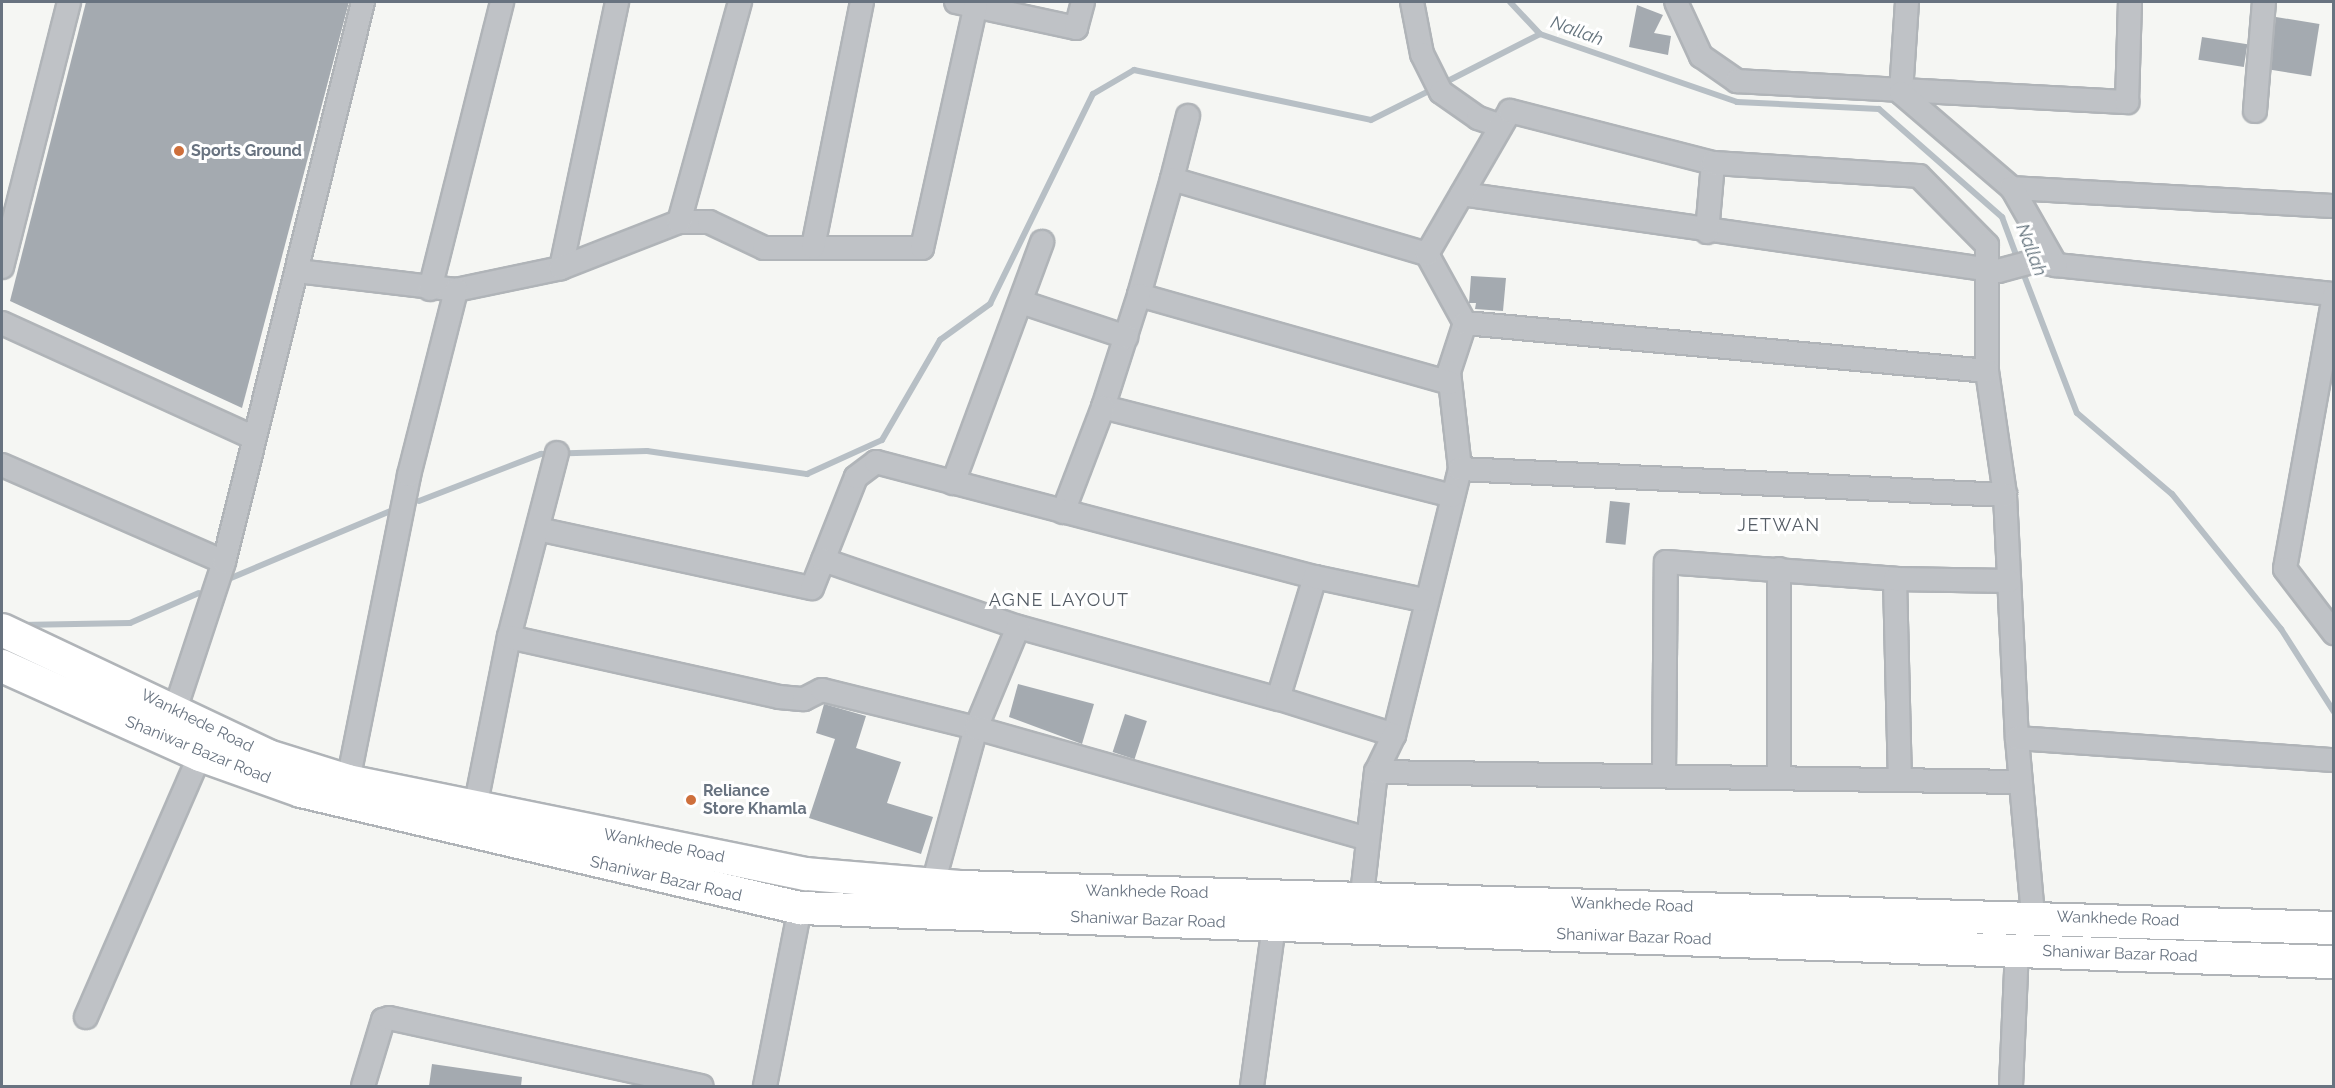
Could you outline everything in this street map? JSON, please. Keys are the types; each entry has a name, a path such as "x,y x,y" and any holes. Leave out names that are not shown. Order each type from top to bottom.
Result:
{"main road":[{"name":"Wankhede Road","path":"2,630 211,724 268,756 348,781 806,874 1360,912 2033,915 2334,928"},
{"name":"Shaniwar Bazar Road","path":"2,666 200,755 301,790 801,908 1274,925 1360,912 2017,951 2334,962"}],"street":[{"path":"2,267 69,2"},
{"path":"176,710 224,562 363,2"},
{"path":"429,289 502,2"},
{"path":"561,268 617,2"},
{"path":"678,222 741,2"},
{"path":"813,247 862,2"},
{"path":"297,271 429,289 456,290 561,268 678,222 709,222 764,248 922,248 966,3 1076,28 1083,2"},
{"path":"1412,2 1422,54 1441,92 1478,118 1501,126"},
{"path":"1676,2 1701,56 1737,81 1901,93 2127,102 2130,2"},
{"path":"1901,93 1907,2"},
{"path":"2255,111 2264,2"},
{"path":"1901,93 2012,188 2045,263"},
{"path":"1427,254 1510,111 1713,163 1919,176 1987,245 1993,270 1987,371 2005,495 2019,782 2033,915"},
{"path":"1063,512 1103,407 1139,295 1188,116"},
{"path":"1707,232 1713,163"},
{"path":"1172,179 1427,254 1465,323 1450,383 1460,469 1423,600 1394,735 1376,772 1364,838 1360,912"},
{"path":"2012,188 2334,206"},
{"path":"1462,194 1707,232 1993,270 2045,263 2334,295 2285,569 2334,633"},
{"path":"952,483 1042,242"},
{"path":"348,781 409,475 456,290"},
{"path":"1139,295 1450,383"},
{"path":"1021,302 1125,338"},
{"path":"2,323 254,438"},
{"path":"1465,323 1987,371"},
{"path":"1103,407 1452,496"},
{"path":"475,808 509,637 557,453"},
{"path":"538,529 812,588 863,469 876,462 1315,578 1423,600"},
{"path":"2,465 224,562"},
{"path":"1460,469 2005,495"},
{"path":"823,560 1018,627 1277,698 1394,735"},
{"path":"1664,774 1666,562 1895,579 2009,581"},
{"path":"1779,569 1779,777"},
{"path":"1277,698 1315,578"},
{"path":"1895,579 1900,779"},
{"path":"933,884 976,728 1018,627"},
{"path":"509,637 779,697 804,699 822,690 976,728 1364,838"},
{"path":"86,1017 200,755 211,724"},
{"path":"2017,738 2333,760"},
{"path":"1376,772 1664,774 2019,782"},
{"path":"765,1086 801,908"},
{"path":"1252,1086 1274,925"},
{"path":"2011,1086 2017,951"},
{"path":"363,1086 383,1020 389,1018 702,1086"}],"building":[{"name":"Sports Ground","path":"86,2 349,2 242,408 10,301"},
{"path":"1637,5 1663,15 1654,33 1671,36 1668,55 1629,47"},
{"path":"2276,17 2319,24 2311,76 2268,69"},
{"path":"2202,37 2247,44 2244,67 2198,60"},
{"path":"1471,276 1506,278 1503,311 1475,309 1476,303 1469,303"},
{"path":"1610,501 1630,503 1626,545 1606,543"},
{"path":"1018,684 1094,704 1082,744 1009,717"},
{"path":"824,704 866,716 856,748 901,762 887,803 933,817 921,854 809,818 835,739 816,733"},
{"path":"1125,714 1147,721 1135,759 1113,752"},
{"path":"432,1064 522,1077 521,1086 429,1086"}],"waterway":[{"name":"Nallah","path":"1510,2 1540,34 1737,102 1879,109 2002,217 2018,260"},
{"path":"1442,84 1540,34"},
{"path":"419,501 541,454 647,451 807,474 882,440 940,340 990,304 1093,94 1134,70 1371,120 1433,89"},
{"name":"Nallah","path":"2022,270 2077,413 2172,494 2281,629 2334,712"},
{"path":"231,578 390,511"},
{"path":"20,625 130,623 199,593"}],"place":[{"name":"Sports Ground","path":"179,151"},
{"name":"Reliance Store Khamla","path":"691,800"}],"district":[{"name":"JETWAN","path":"1779,525"},
{"name":"AGNE LAYOUT","path":"1059,600"}]}
